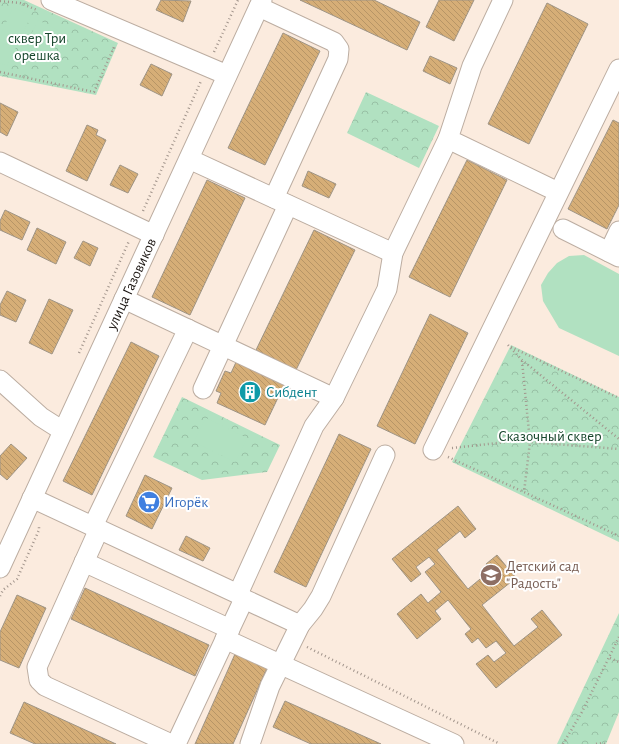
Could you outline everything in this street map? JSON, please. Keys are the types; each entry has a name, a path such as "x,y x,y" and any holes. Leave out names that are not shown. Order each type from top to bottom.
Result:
{"street":[{"path":"176,744 228,634 241,597 314,426 334,398 386,289 393,253 448,139 472,66 503,0"},
{"path":"203,389 223,345 338,59 339,49 334,42 261,3"},
{"name":"улица Газовиков","path":"0,568 261,3"},
{"path":"46,6 228,75"},
{"path":"433,450 619,70"},
{"path":"448,139 558,192"},
{"path":"189,159 393,253"},
{"path":"0,162 154,234"},
{"path":"563,229 614,255 619,231"},
{"path":"124,299 334,398"},
{"path":"171,744 45,686 39,680 37,666 84,562 96,528 188,329"},
{"path":"0,380 41,418 63,431"},
{"path":"252,743 270,686 300,626 321,596 385,455"},
{"path":"32,498 300,626"},
{"path":"84,562 228,634 281,664 454,744"}],"path":[{"path":"0,1 46,6"},
{"path":"0,72 94,92 115,45 109,42"},
{"path":"488,336 619,398"},
{"path":"508,345 522,360 619,439"},
{"path":"522,360 530,442 524,492"},
{"path":"433,450 516,442 619,449"},
{"path":"433,450 619,536"},
{"path":"563,744 610,658 619,637"},
{"path":"302,645 500,744"},
{"path":"610,658 619,662"},
{"path":"596,744 603,742 605,744"}],"green space":[{"name":"сквер Три орешка","path":"0,0 24,0 118,43 96,95 0,76"},
{"path":"13,7 31,16 7,66 0,63 0,36"},
{"path":"38,20 62,32 50,59 25,47"},
{"path":"366,92 439,126 419,168 347,133"},
{"path":"584,255 619,274 619,356 559,328 543,301 541,285 548,273 557,263 569,256"},
{"name":"Сказочный сквер","path":"511,345 619,397 619,542 452,462"},
{"path":"182,397 280,445 267,472 202,480 153,457"},
{"path":"206,418 247,438 235,462 194,442"},
{"path":"619,613 619,712 606,744 557,744"}],"building":[{"path":"161,0 191,1 183,22 156,10"},
{"path":"300,0 374,0 420,22 407,50"},
{"path":"439,0 474,0 454,41 426,27"},
{"path":"547,3 588,24 529,144 488,124"},
{"path":"283,33 320,51 265,165 228,148"},
{"path":"430,56 457,68 450,84 423,71"},
{"path":"151,64 172,74 162,96 140,85"},
{"path":"0,103 18,112 7,136 0,132"},
{"path":"613,120 619,123 619,205 607,229 568,209"},
{"path":"87,125 98,130 96,135 106,140 87,181 66,171"},
{"path":"467,160 507,180 450,297 409,277"},
{"path":"120,165 138,174 128,193 110,185"},
{"path":"308,171 336,184 329,198 302,186"},
{"path":"207,180 245,198 190,315 152,297"},
{"path":"5,210 30,222 22,240 0,230 0,221"},
{"path":"37,228 66,242 56,264 27,250"},
{"path":"314,230 355,250 296,370 256,350"},
{"path":"83,241 98,248 90,266 74,258"},
{"path":"7,291 26,300 16,322 0,315 0,305"},
{"path":"49,299 73,310 52,354 29,343"},
{"path":"430,314 468,333 415,444 377,426"},
{"path":"131,342 159,356 92,495 63,481"},
{"name":"Сибдент","path":"237,360 285,383 265,425 217,403 221,393 216,391 225,371 231,373"},
{"path":"339,434 371,449 306,587 274,572"},
{"path":"11,444 27,458 7,480 0,474 0,456"},
{"name":"Игорёк","path":"145,475 172,488 152,529 126,516"},
{"path":"458,506 476,529 465,538 460,531 437,550 468,589 491,570 486,564 497,555 516,578 482,605 514,646 538,627 531,619 542,610 562,635 496,688 476,664 488,655 494,662 506,653 496,641 486,648 478,638 472,643 465,634 471,629 448,600 435,611 441,619 417,639 397,614 421,594 428,603 441,592 425,572 435,564 429,557 416,567 421,574 411,582 392,559"},
{"path":"186,536 210,548 203,561 179,550"},
{"path":"85,588 209,645 195,676 71,619"},
{"path":"17,595 46,608 19,668 0,660 0,632"},
{"path":"235,654 267,668 233,744 195,744"},
{"path":"285,701 381,744 311,744 273,727"},
{"path":"24,702 116,744 35,744 10,733"}],"place":[{"name":"Сибдент","path":"250,392"},
{"name":"Игорёк","path":"149,502"},
{"name":"Детский сад \"Радость\"","path":"491,575"}]}
